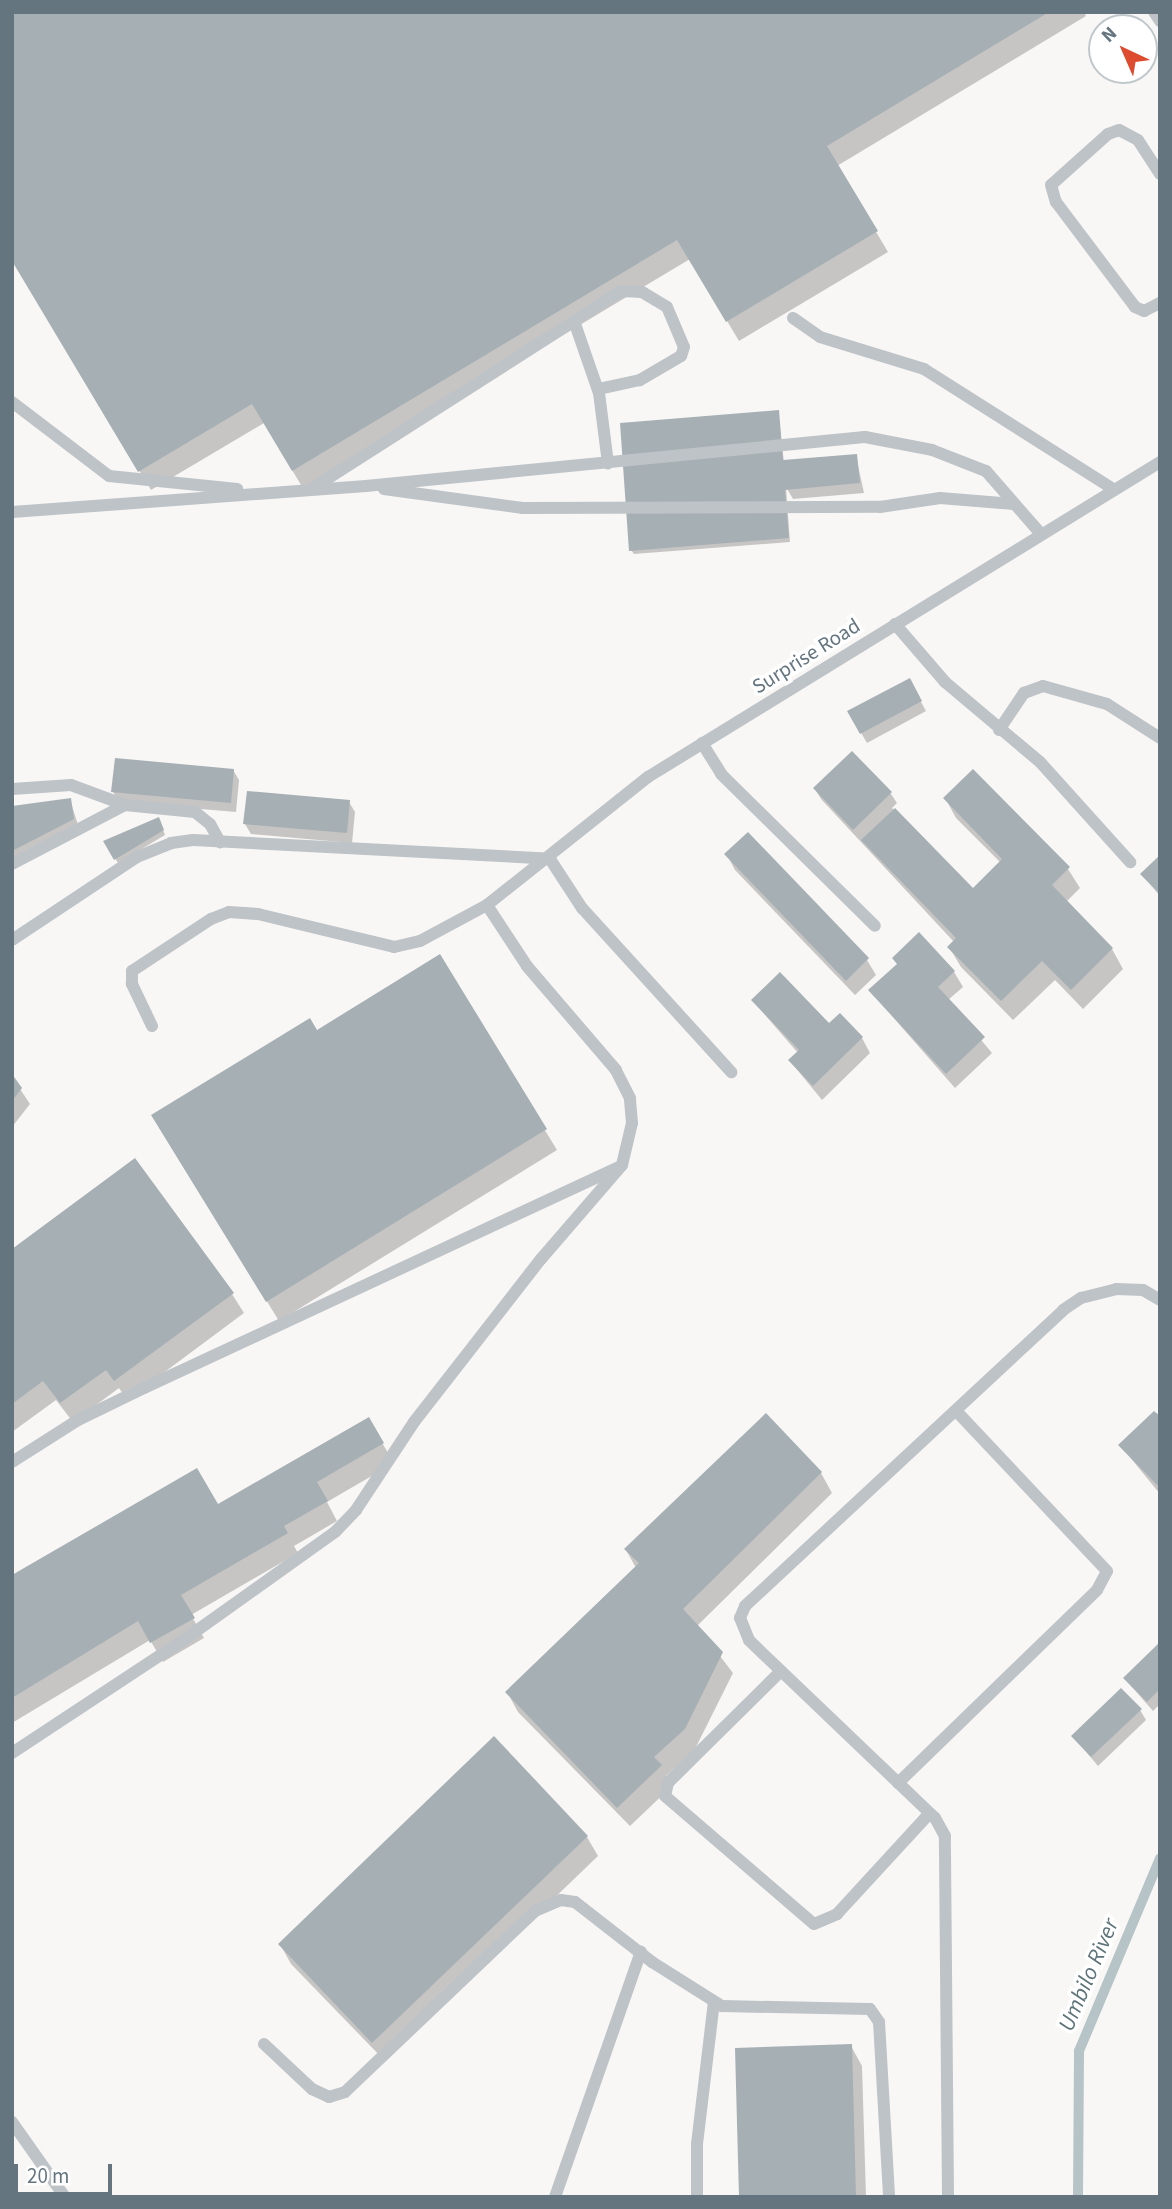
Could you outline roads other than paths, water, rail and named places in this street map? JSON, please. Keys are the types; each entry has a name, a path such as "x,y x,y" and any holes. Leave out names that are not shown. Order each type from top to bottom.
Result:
{"lane":[{"path":"1154,12 1160,21"},
{"path":"1160,174 1138,140 1119,130 1108,134 1051,185 1056,202 1135,307 1144,311 1160,303"},
{"path":"312,488 621,291 642,292 667,307 684,347 667,368 598,389"},
{"path":"793,318 820,337 923,369 1113,489"},
{"path":"574,321 598,389 608,463"},
{"path":"12,402 109,476 268,492"},
{"path":"12,512 366,486 865,437 932,450 986,471 1041,533"},
{"name":"Surprise Road","path":"152,1026 132,984 132,971 229,912 258,914 406,947 487,905 550,859 609,806 702,743 1160,462"},
{"path":"366,486 523,508 880,507 940,498 1014,503"},
{"path":"895,624 945,682 1040,762 1130,862"},
{"path":"999,730 1024,693 1043,686 1107,704 1160,738"},
{"path":"702,743 721,775 875,926"},
{"path":"12,789 71,785 125,805 195,812 210,824 220,842"},
{"path":"12,864 125,805"},
{"path":"12,940 151,849 193,840 550,859 582,908 731,1072"},
{"path":"12,1753 185,1639 335,1532 356,1510 414,1422 507,1302 622,1165 632,1123 629,1098 616,1070 527,966 487,905"},
{"path":"12,1462 78,1420 622,1165"},
{"path":"948,2197 946,1836 929,1814 741,1629 745,1606 1081,1298 1116,1289 1143,1290 1160,1300"},
{"path":"898,1783 1097,1590 1107,1571 957,1412"},
{"path":"781,1671 668,1783 665,1796 814,1924 837,1914 929,1814"},
{"path":"264,2044 312,2089 329,2097 345,2092 549,1902 568,1901 588,1909 641,1952 714,2002 740,2008 870,2010 878,2022 889,2197"},
{"path":"555,2197 641,1952"},
{"path":"697,2197 697,2144 714,2002"},
{"path":"12,2122 65,2197"}],"waterway":[{"name":"Umbilo River","path":"1078,2197 1079,2051 1160,1858"}]}
